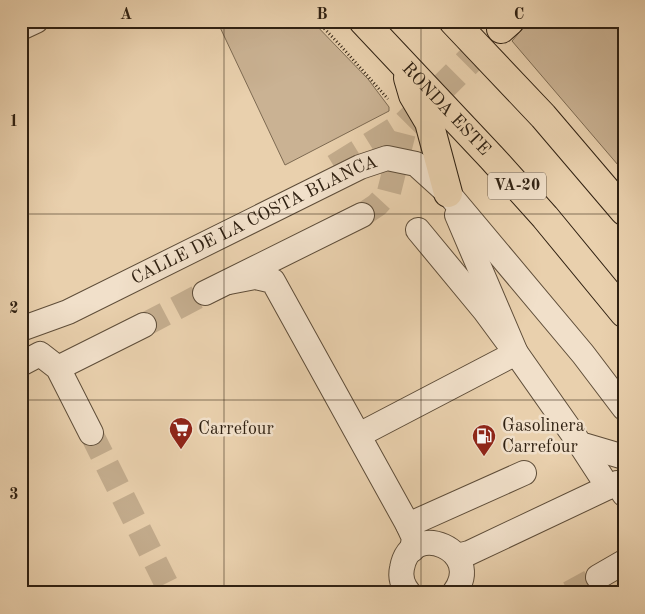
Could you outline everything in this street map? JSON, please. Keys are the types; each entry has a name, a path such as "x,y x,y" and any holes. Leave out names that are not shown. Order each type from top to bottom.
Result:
{"highway":[{"name":"RONDA ESTE","path":"363,21 405,64 545,217 624,313"},
{"path":"453,21 543,116 624,210"},
{"path":"405,64 413,95 429,122 448,193"}],"street":[{"path":"21,28 36,21"},
{"name":"CALLE DE LA COSTA BLANCA","path":"21,327 68,312 360,166 387,158 416,164 448,193 583,354 624,408"},
{"name":"CALLE DE LA COSTA BLANCA","path":"21,327 61,301 335,168"},
{"path":"448,193 516,353"},
{"path":"205,294 362,214"},
{"path":"418,230 485,311 580,444 616,490 462,559"},
{"path":"229,282 255,277 273,281 359,435 414,539"},
{"path":"58,368 144,324"},
{"path":"359,435 516,353"},
{"path":"21,364 40,354 58,368 91,433"},
{"path":"580,444 624,457"},
{"path":"400,590 402,564 414,539 524,473"},
{"path":"414,539 442,544 462,559"},
{"path":"454,593 460,584 462,559"},
{"path":"598,577 624,562"}],"path":[{"path":"317,21 389,101"}],"shaded area":[{"path":"217,21 312,21 368,79 389,107 389,111 285,165"},
{"path":"529,21 613,21 624,33 624,172 512,41"}],"tunnel":[{"path":"335,168 406,124 501,29"},
{"path":"362,215 377,205 389,192 406,124"},
{"path":"144,325 205,293"},
{"path":"91,433 171,593"},
{"path":"569,593 598,577"}],"place":[{"name":"Carrefour","path":"181,450"},
{"name":"Gasolinera Carrefour","path":"484,457"}]}
